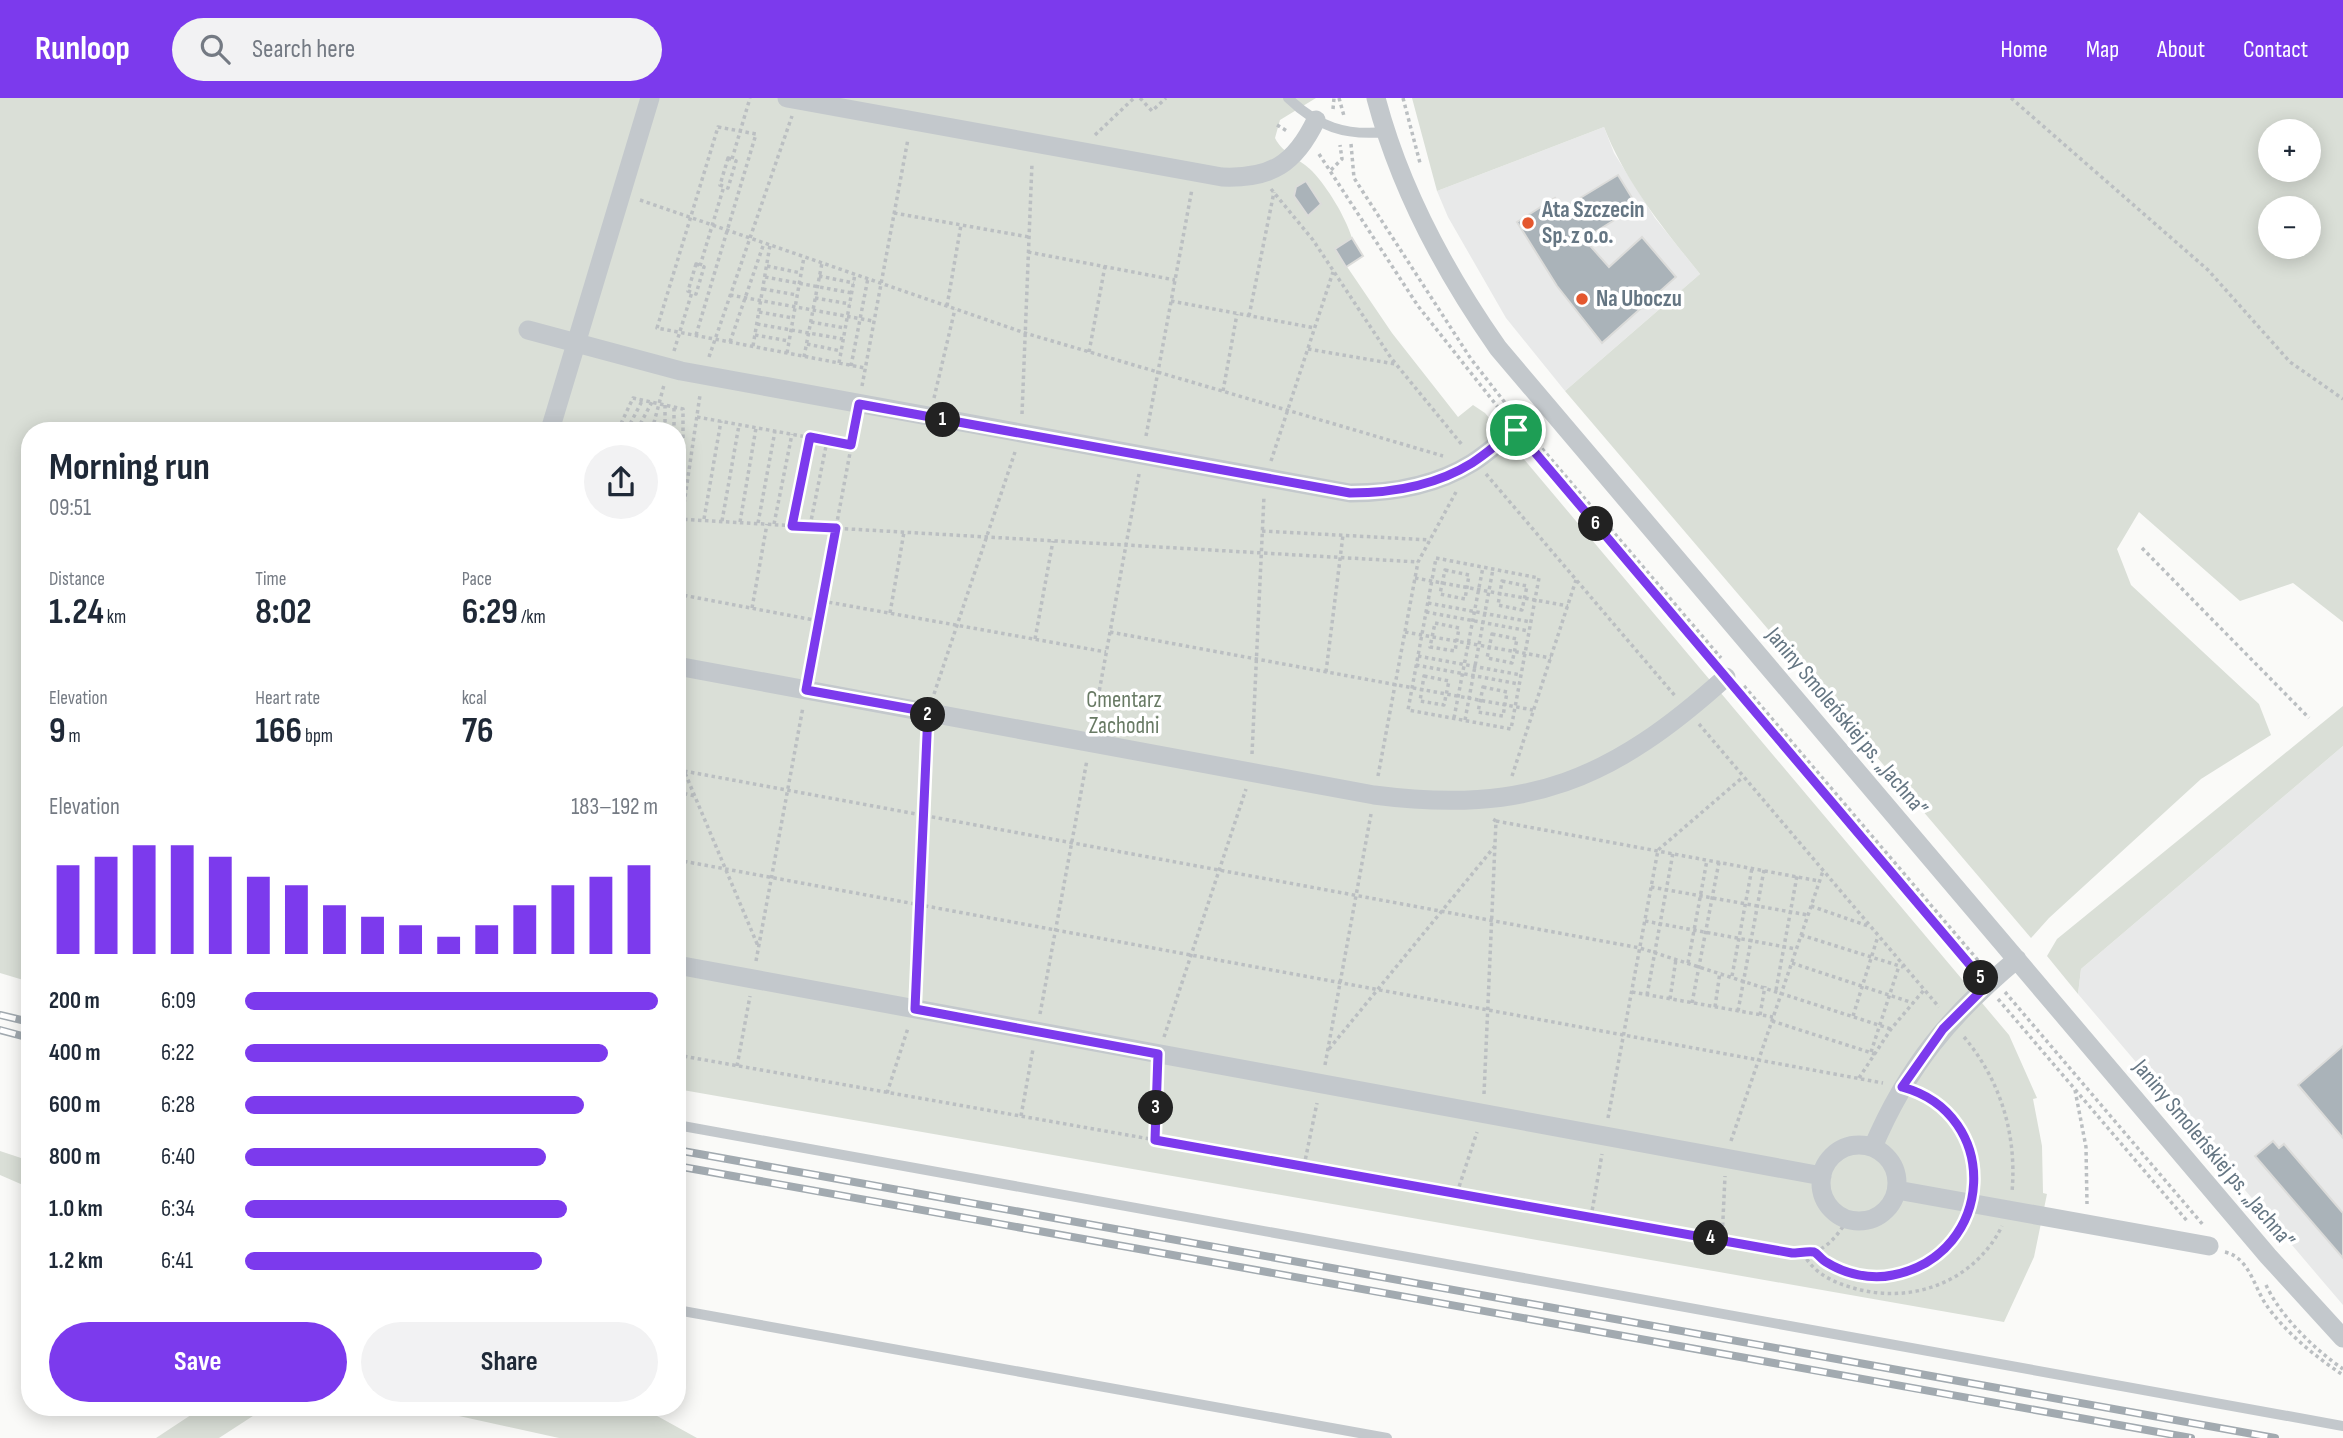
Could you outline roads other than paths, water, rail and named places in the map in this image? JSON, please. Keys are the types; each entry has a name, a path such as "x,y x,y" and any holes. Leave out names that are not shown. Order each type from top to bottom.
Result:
{"street":[{"path":"552,422 650,98"},
{"name":"Janiny Smoleńskiej ps. „Jachna”","path":"1376,98 1405,185 1435,248 1498,348 2277,1266 2343,1338"},
{"path":"792,99 1195,174 1232,178 1257,174 1290,160 1304,144 1316,120"},
{"path":"528,331 703,375 1350,493 1380,492 1423,484 1473,462 1520,426"},
{"path":"686,668 1406,800 1476,801 1504,798 1563,783 1600,768 1639,747 1688,711 1729,673"},
{"path":"1873,1147 1902,1087 1950,1021 2017,959"},
{"path":"686,967 1822,1176"},
{"path":"1857,1145 1873,1147 1892,1164 1897,1190 1893,1201 1881,1214 1866,1220 1848,1219 1835,1212 1826,1200 1822,1176 1828,1161 1841,1150 1857,1145"},
{"path":"1897,1190 2085,1224 2208,1238"}],"lane":[{"path":"1288,98 1316,120 1337,132 1386,132"},
{"path":"686,1127 2343,1426"},
{"path":"686,1312 1387,1438"}],"railway":[{"path":"0,1015 21,1020"},
{"path":"0,1030 21,1036"},
{"path":"686,1152 2275,1438"},
{"path":"686,1168 2191,1438"}],"place":[{"name":"Ata Szczecin Sp. z o.o.","path":"1528,223"},
{"name":"Na Uboczu","path":"1582,299"}],"park label":[{"name":"Cmentarz Zachodni","path":"1124,713"}]}
